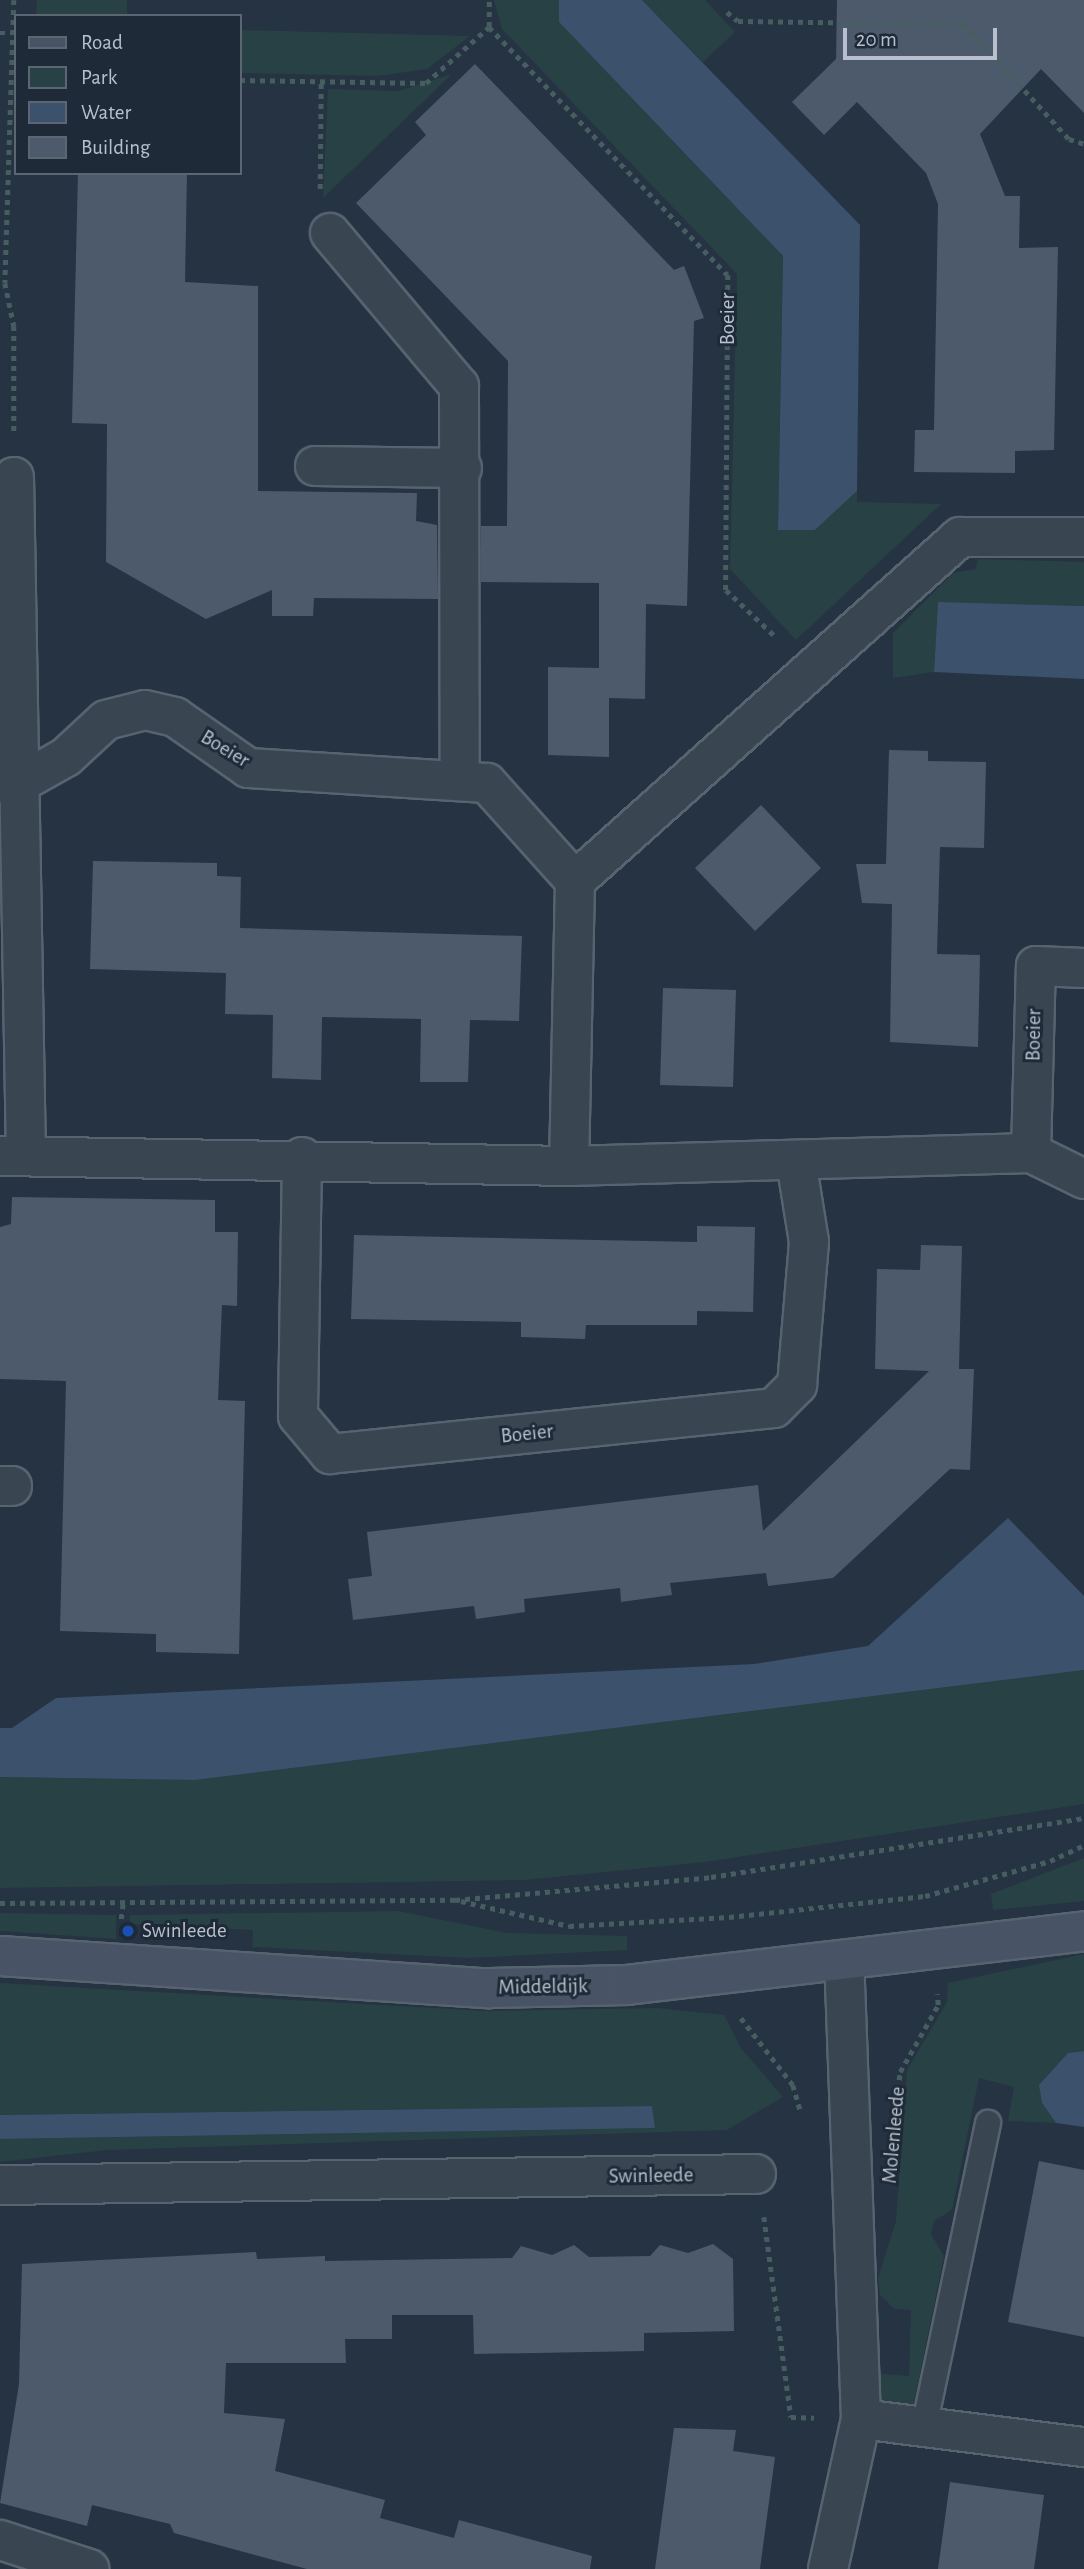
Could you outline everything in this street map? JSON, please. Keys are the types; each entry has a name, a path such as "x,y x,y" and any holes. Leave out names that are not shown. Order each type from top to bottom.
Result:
{"street":[{"path":"330,233 459,386 462,468 460,778"},
{"path":"315,466 462,468"},
{"path":"14,477 9,783 13,1156 302,1157 569,1166 1031,1153 1084,1179"},
{"path":"569,1166 575,881 961,537 1084,537"},
{"name":"Boeier","path":"9,783 66,757 106,720 145,710 175,717 248,768 460,778 487,783 575,881"},
{"name":"Boeier","path":"1031,1153 1036,966 1084,968"},
{"name":"Boeier","path":"302,1157 298,1416 330,1454 774,1408 797,1385 809,1242 796,1161"},
{"name":"Middeldijk","path":"0,1956 488,1988 627,1986 844,1963 1084,1931"},
{"name":"Molenleede","path":"828,2569 861,2419 844,1963"},
{"name":"Swinleede","path":"0,2185 756,2174"},
{"path":"861,2419 1084,2447"},
{"path":"0,2540 89,2569"}],"lane":[{"path":"924,2427 988,2123"}],"path":[{"path":"14,0 5,283 14,326 14,477"},
{"path":"242,80 426,83 489,27 489,0"},
{"path":"727,12 738,21 964,24 1069,139 1084,144"},
{"name":"Boeier","path":"489,27 728,275 726,590 810,670"},
{"path":"0,33 13,33"},
{"path":"321,82 320,219 330,233"},
{"path":"0,1903 455,1900 711,1877 1084,1818"},
{"path":"455,1900 569,1926 729,1917 925,1896 1050,1861 1084,1845"},
{"name":"Molenleede","path":"897,2098 900,2072 938,2005 925,1896"},
{"path":"729,1917 739,2016 793,2085 805,2124"},
{"path":"756,2174 778,2291 791,2417 861,2419"}],"green space":[{"path":"37,0 127,0 127,14 36,14"},
{"path":"494,0 559,0 559,22 783,256 778,530 815,530 857,491 857,502 941,504 796,640 730,569 737,274 502,29"},
{"path":"642,0 705,0 735,32 703,62"},
{"path":"242,30 470,36 427,69 378,76 242,73"},
{"path":"452,74 323,198 328,89 399,91"},
{"path":"978,559 1084,562 1084,606 938,603 934,672 893,678 893,633 953,573 975,569"},
{"path":"1084,1670 1084,1804 705,1862 525,1880 0,1888 0,1777 195,1780"},
{"path":"1084,1858 1084,1901 993,1910 991,1894"},
{"path":"398,1911 507,1933 627,1936 627,1950 468,1958 252,1947 253,1930 130,1924 130,1915"},
{"path":"0,1913 116,1915 116,1939 0,1931"},
{"path":"1084,1954 1084,2051 1068,2053 1042,2103 1056,2123 1008,2121 1014,2087 979,2078 952,2210 934,2221 931,2234 944,2256 914,2403 904,2411 890,2407 877,2395 874,2373 909,2376 911,2310 895,2309 880,2295 878,2278 896,2221 907,2070 947,2002 948,1983"},
{"path":"0,1983 486,2011 658,2008 724,2015 741,2048 783,2097 727,2130 108,2150 0,2162 0,2139 655,2128 652,2106 0,2115"}],"water":[{"path":"559,0 642,0 860,225 857,491 815,530 778,530 783,256 559,22"},
{"path":"938,602 1084,606 1084,679 934,672"},
{"path":"1008,1518 1084,1596 1084,1670 195,1780 0,1777 0,1728 12,1728 56,1698 754,1664 868,1646"},
{"path":"1084,2051 1084,2127 1056,2123 1042,2103 1039,2085 1068,2053"},
{"path":"652,2106 655,2128 0,2139 0,2115"}],"building":[{"path":"837,0 1084,0 1084,113 1041,69 980,134 1005,196 1020,196 1019,248 1058,247 1054,450 1015,451 1015,473 914,472 915,430 934,430 938,204 926,173 857,102 824,135 792,102 836,59"},
{"path":"475,64 674,270 684,266 704,318 694,321 687,606 646,604 645,699 609,698 609,757 548,755 548,667 599,668 599,583 481,582 481,526 507,526 508,361 356,203 426,135 415,122"},
{"path":"78,175 187,175 185,282 258,286 258,491 417,493 416,521 437,525 438,599 314,598 313,616 272,616 272,590 206,619 106,562 107,424 72,423"},
{"path":"889,750 928,751 928,761 986,762 984,848 940,847 937,954 980,955 978,1047 890,1042 892,904 862,903 856,864 886,864"},
{"path":"761,805 821,868 755,931 695,868"},
{"path":"93,861 217,863 217,876 241,877 240,928 522,936 519,1021 470,1020 468,1082 420,1082 421,1019 322,1017 321,1080 272,1078 273,1015 225,1014 226,973 90,969"},
{"path":"663,988 736,990 733,1087 660,1085"},
{"path":"12,1197 215,1200 215,1232 238,1232 237,1306 222,1305 218,1400 245,1401 239,1654 156,1652 156,1634 60,1631 66,1381 0,1379 0,1227 11,1224"},
{"path":"697,1226 755,1227 753,1312 697,1311 697,1325 586,1325 585,1339 521,1337 521,1322 351,1319 354,1235 697,1242"},
{"path":"921,1245 962,1246 959,1369 974,1369 970,1470 950,1469 833,1578 768,1586 766,1573 670,1583 672,1595 621,1602 620,1588 524,1599 525,1612 476,1619 474,1606 353,1620 348,1579 372,1576 367,1532 758,1485 763,1531 929,1371 875,1369 877,1269 920,1270"},
{"path":"1039,2161 1084,2170 1084,2337 1008,2322"},
{"path":"713,2244 733,2259 734,2331 644,2333 644,2351 474,2354 473,2315 392,2315 392,2339 345,2339 346,2363 226,2363 224,2413 285,2419 275,2471 385,2500 380,2518 454,2538 459,2520 592,2556 590,2569 307,2569 174,2533 170,2524 92,2505 87,2526 0,2503 19,2384 22,2264 256,2252 257,2259 325,2256 325,2261 512,2258 521,2246 552,2255 574,2245 589,2257 650,2256 660,2245 688,2253"},
{"path":"674,2428 736,2430 733,2451 775,2457 760,2569 655,2569"},
{"path":"950,2482 1044,2495 1034,2569 938,2569"}],"place":[{"name":"Swinleede","path":"128,1931"}]}
